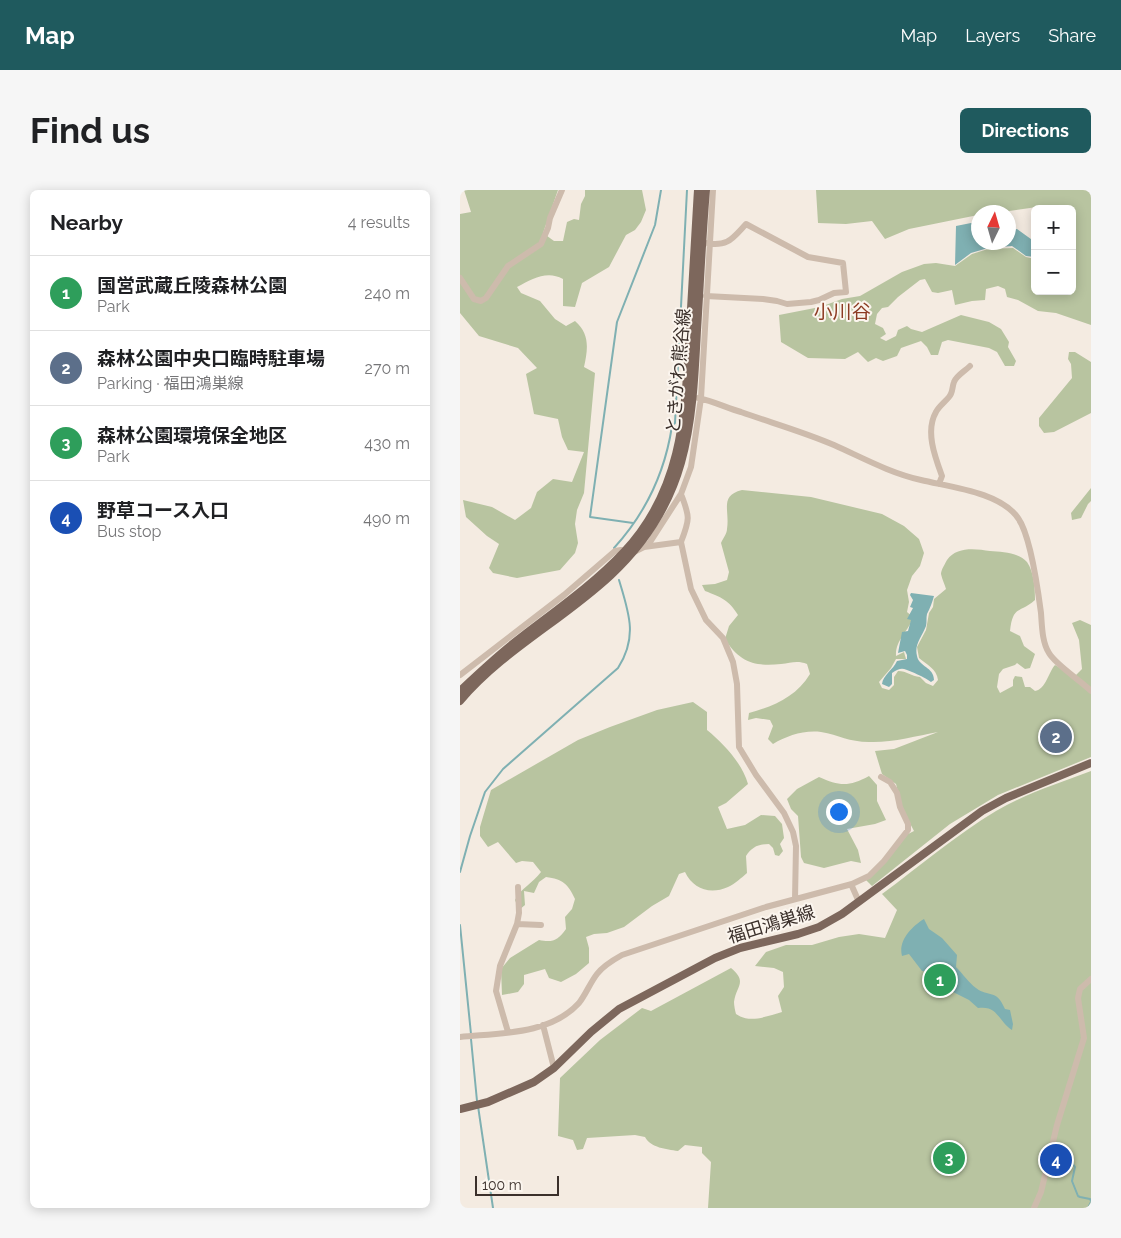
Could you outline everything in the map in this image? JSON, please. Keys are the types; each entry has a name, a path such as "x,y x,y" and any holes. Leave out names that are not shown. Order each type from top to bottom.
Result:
{"main road":[{"name":"ときがわ熊谷線","path":"694,397 698,190"},
{"name":"ときがわ熊谷線","path":"460,701 491,671 585,597 618,568 651,515 668,481 694,397 705,243 706,190"},
{"name":"ときがわ熊谷線","path":"460,691 517,640 625,555"},
{"name":"福田鴻巣線","path":"460,1109 510,1094 534,1082 554,1068 609,1017 644,995 715,958 740,948 819,927 859,902 982,811 1006,798 1091,763"}],"street":[{"path":"460,278 474,299 481,301 486,298 508,266 541,244 562,190"},
{"path":"644,547 650,542 681,494 691,467 694,397 706,296 705,243 713,190"},
{"path":"705,243 723,244 731,241 746,224 808,258 843,263 846,292 834,293 812,302 787,304 763,299 706,296"},
{"path":"939,484 942,476 934,456 933,420 938,408 951,396 954,381 970,366"},
{"path":"694,397 814,437 894,473 961,489 1007,506 1018,517 1025,532 1047,649 1056,662 1091,691"},
{"path":"681,494 688,513 688,524 681,542 691,589 706,620 723,638 733,662 737,684 739,747 756,775 784,813 793,832 796,846 795,899"},
{"path":"460,675 564,595 615,551 625,555 644,547 681,542"},
{"path":"460,1037 525,1030 543,1026 571,1010 580,1001 601,969 622,955 766,907 851,884 869,876 884,861 908,830 908,824 900,807 897,793 890,782 881,777"},
{"path":"851,884 859,902"},
{"path":"508,1032 496,991 500,966 517,924 519,913 518,887"},
{"path":"517,924 541,925"},
{"path":"1034,1208 1041,1192 1057,1125 1084,1038 1078,998 1080,988 1091,979"},
{"path":"543,1026 554,1068"}],"green space":[{"path":"464,190 558,190 543,233 554,241 563,241 567,222 574,219 579,220 585,190 642,190 646,210 641,222 635,230 626,235 609,267 582,283 575,307 563,306 563,279 557,276 545,275 517,287 521,293 540,301 555,319 566,326 575,321 580,326 587,342 584,367 595,373 584,493 577,510 575,524 578,543 575,553 560,570 517,578 493,573 489,568 499,544 466,517 463,500 492,507 515,520 531,508 537,492 553,479 572,482 584,452 568,450 562,437 558,419 534,414 526,374 537,368 518,348 479,336 460,313 460,214 471,212"},
{"path":"816,190 1091,190 1091,325 1056,313 1038,311 1018,300 1007,297 1005,289 998,286 986,289 985,300 955,305 952,290 938,293 932,292 925,279 920,280 888,307 882,308 877,314 875,324 883,328 886,334 880,338 886,341 896,336 898,330 907,326 922,332 961,315 989,322 1001,329 1009,342 1008,347 1016,361 1014,366 1005,366 997,352 989,348 948,340 942,342 938,355 931,355 921,341 901,348 897,356 883,361 876,358 868,362 858,352 845,359 808,358 781,342 779,315 820,307 842,299 860,296 902,272 924,264 936,263 955,266 972,254 985,250 1016,250 1031,258 1031,295 1076,295 1076,205 1031,205 1031,208 1016,210 1016,205 971,205 971,216 909,229 885,239 872,221 846,224 818,223"},
{"path":"1069,352 1075,352 1091,362 1091,413 1054,432 1044,433 1039,426 1039,418 1072,378 1071,364 1068,359"},
{"path":"1091,488 1091,501 1081,518 1072,520 1071,513"},
{"path":"742,490 811,497 882,514 904,526 919,539 924,553 920,566 912,576 907,590 909,602 907,612 913,617 896,650 896,656 904,652 906,659 896,659 879,682 882,688 889,690 894,685 894,677 898,671 920,677 926,683 933,686 938,680 933,670 919,658 917,647 926,630 934,599 946,589 941,572 951,556 961,550 973,549 1010,553 1019,556 1027,562 1033,575 1035,600 1015,613 1010,631 1020,636 1024,646 1035,654 1030,668 1025,669 1017,663 1003,669 999,674 997,687 1000,693 1013,686 1015,676 1022,677 1025,687 1030,687 1035,691 1039,690 1055,665 1075,676 1082,669 1079,640 1072,623 1080,620 1091,625 1091,757 998,795 950,824 872,886 866,880 908,834 914,831 902,808 896,784 882,774 875,751 894,749 938,732 895,740 862,742 821,732 808,732 790,736 773,744 768,739 773,726 770,720 756,718 748,720 749,713 776,704 791,695 810,674 807,664 803,663 763,665 742,658 730,647 725,639 729,626 738,615 728,602 705,591 702,585 715,584 727,580 729,572 721,543 727,531 727,505 730,496"},
{"path":"693,702 707,712 707,730 732,754 748,784 726,803 718,807 727,829 745,825 761,815 775,816 782,824 784,838 780,844 783,851 779,856 775,855 773,848 769,844 758,845 753,848 746,856 747,873 733,884 721,889 703,889 693,883 685,872 679,874 669,896 624,927 586,937 589,948 589,963 576,974 561,982 549,978 545,969 524,975 524,984 518,992 502,995 501,969 510,958 539,940 552,941 560,936 566,929 565,917 572,909 575,899 564,883 557,879 546,877 539,882 534,893 524,891 525,905 519,910 515,900 520,892 541,872 533,862 522,861 516,863 498,842 488,847 480,836 480,827 491,790 578,740 657,710"},
{"path":"1091,771 1091,1208 708,1208 711,1162 702,1153 702,1147 685,1145 678,1151 669,1150 651,1144 645,1137 635,1135 587,1138 583,1149 577,1150 573,1140 558,1136 560,1078 600,1040 642,1008 651,1011 731,968 740,981 734,1002 736,1014 753,1019 782,1012 778,996 784,987 783,972 774,968 755,966 766,952 786,945 812,945 839,937 859,934 885,938 897,910 882,894 952,840 996,811 1030,794"},
{"path":"869,776 877,785 877,801 886,820 847,829 858,850 861,863 851,861 824,868 804,863 801,857 798,816 791,809 787,799 797,789 819,777 838,784 850,784"}],"water":[{"path":"971,223 971,250 981,250 971,253 955,265 956,226"},
{"path":"1016,229 1031,239 1031,257 1026,256 1016,249"},
{"path":"911,593 934,596 927,614 926,626 917,644 916,652 920,663 932,672 934,680 931,682 922,676 900,669 892,673 892,684 889,687 882,684 884,678 897,661 907,659 905,651 898,653 902,632 908,631 911,620 907,619 913,608 910,607 913,600 910,595"},
{"path":"924,919 929,929 942,938 957,955 956,967 968,981 981,991 998,998 1005,1009 1010,1010 1013,1024 1012,1030 994,1011 978,1008 969,1000 953,992 931,972 922,971 909,954 902,956 901,950 904,940 915,926"}],"waterway":[{"path":"633,523 590,517 617,322 655,225 661,190"},
{"path":"614,548 635,521 652,492 664,460 672,426 675,423 687,190"},
{"path":"460,872 485,792 503,769 618,668 624,657 628,646 630,625 619,580"},
{"path":"460,925 471,1034"},
{"path":"471,1039 477,1101"},
{"path":"478,1106 493,1208"},
{"path":"1063,1161 1070,1160 1075,1167 1072,1181 1078,1196 1090,1199 1091,1201"},
{"path":"1088,1208 1091,1202"}],"place":[{"name":"森林公園中央口臨時駐車場","path":"1056,737"},
{"name":"国営武蔵丘陵森林公園","path":"940,980"},
{"name":"森林公園環境保全地区","path":"949,1158"},
{"name":"野草コース入口","path":"1056,1160"}],"district":[{"name":"小川谷","path":"842,311"}]}
